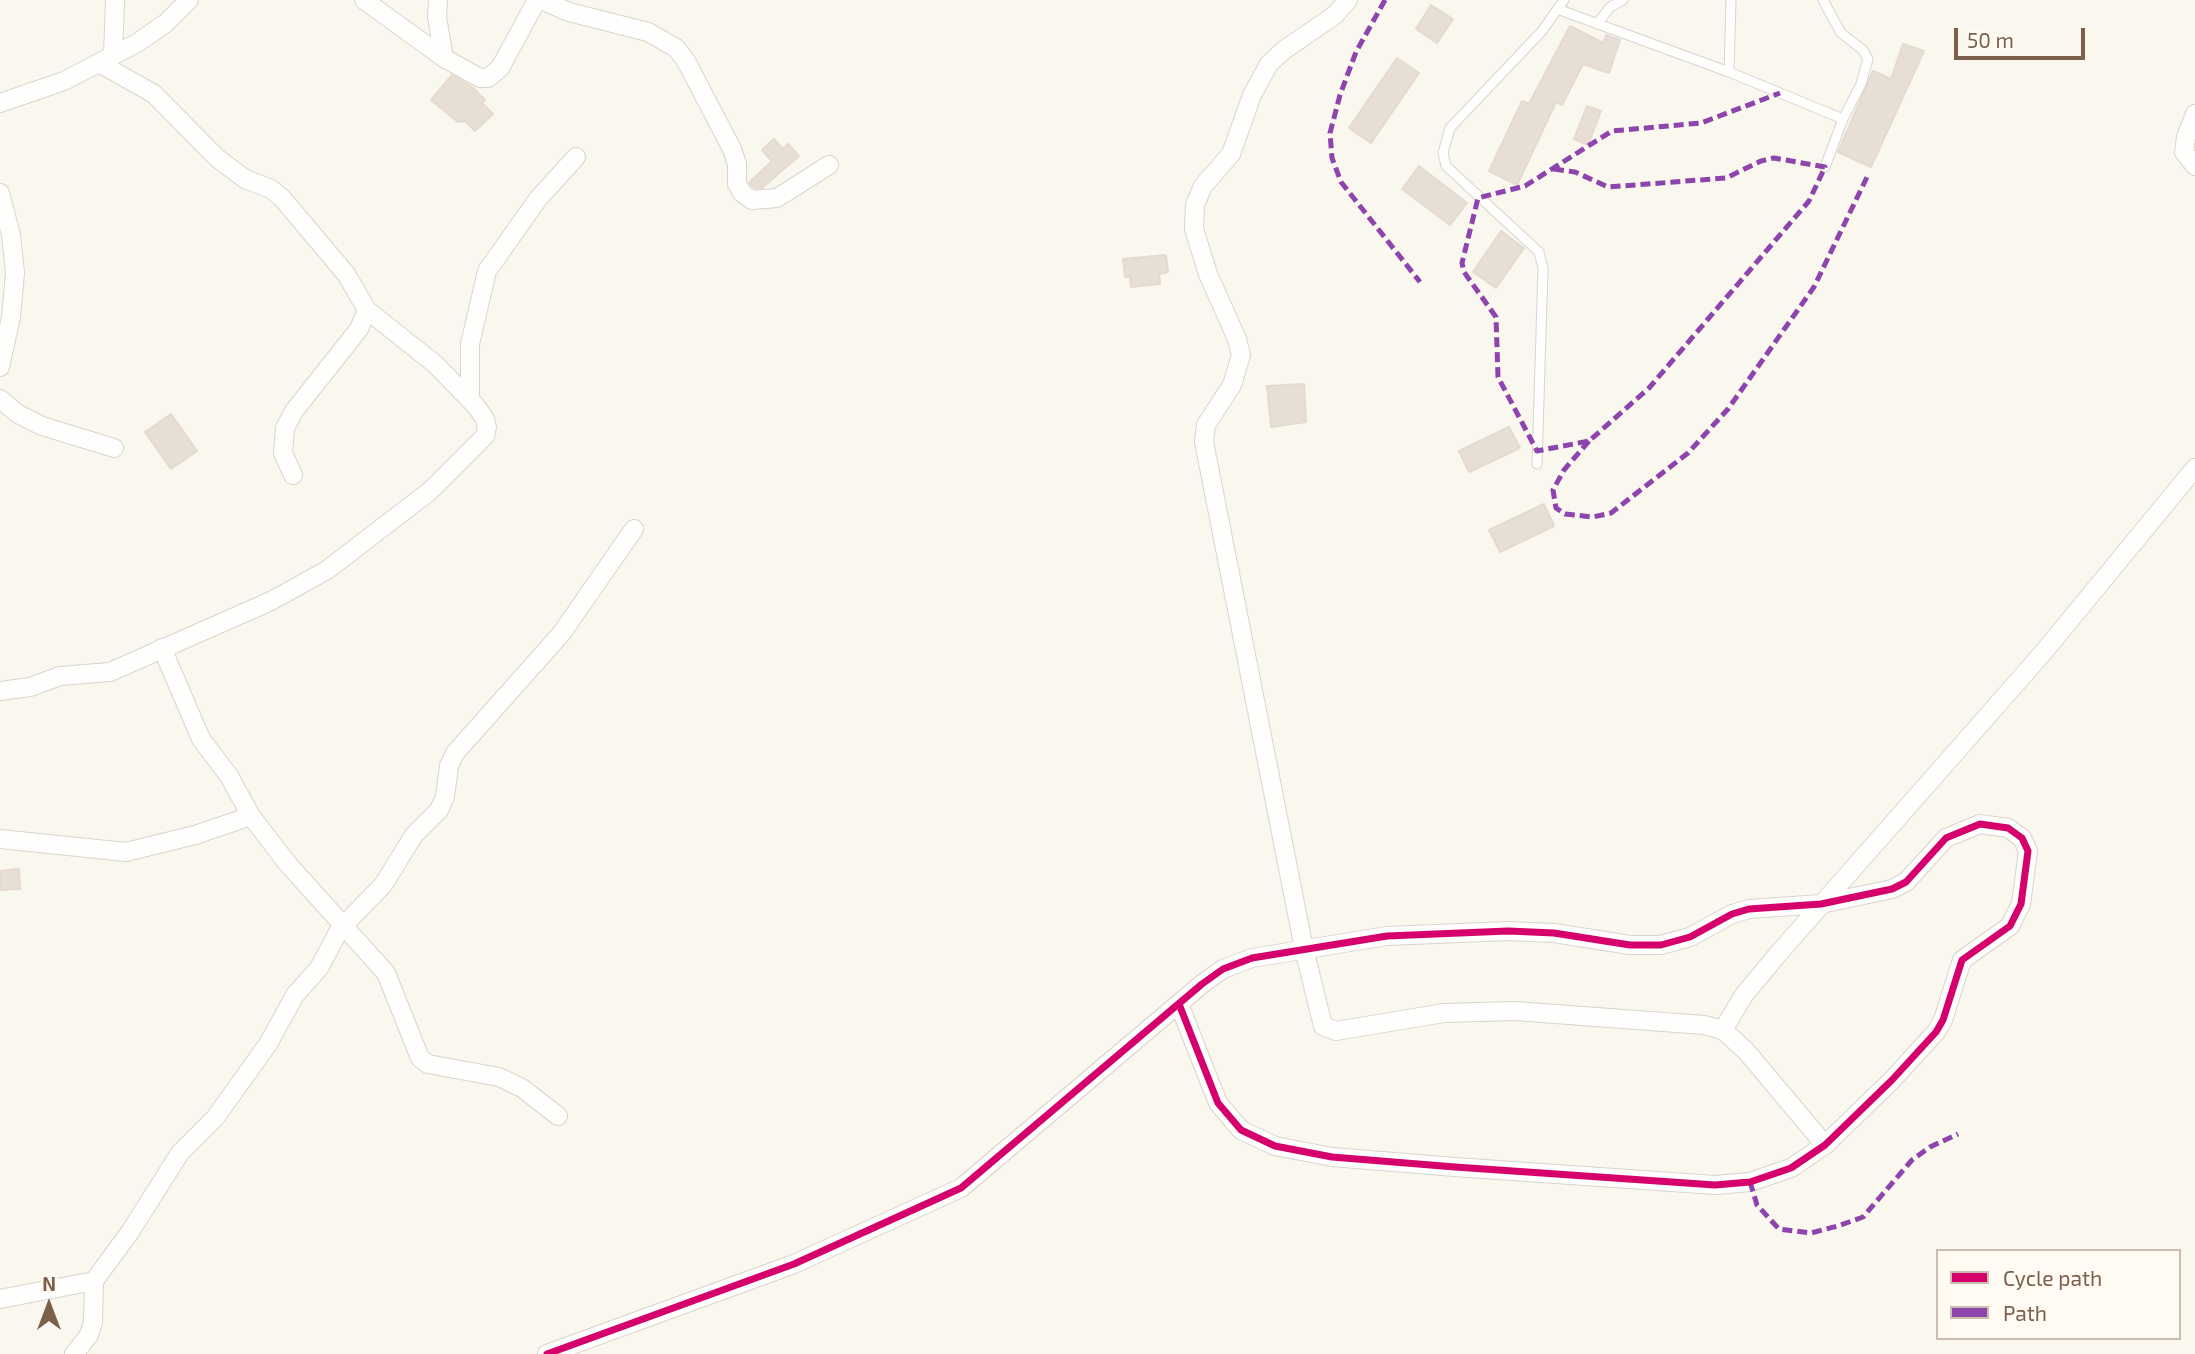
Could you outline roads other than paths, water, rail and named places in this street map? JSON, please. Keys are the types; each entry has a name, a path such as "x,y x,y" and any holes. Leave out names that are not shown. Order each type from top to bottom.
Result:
{"street":[{"path":"106,59 115,0"},
{"path":"0,103 38,92 106,59 166,23 189,0"},
{"path":"364,0 444,58 480,78 495,74 539,0 569,12 648,32 676,48 686,61 732,149 737,164 737,184 741,193 752,200 777,198 829,165"},
{"path":"439,0 437,17 444,58"},
{"path":"1348,0 1335,15 1284,50 1269,64 1252,95 1231,154 1203,186 1195,205 1194,229 1241,355 1232,385 1206,425 1204,442 1304,949 1323,1026 1329,1030 1472,1011 1564,1014 1723,1030 1746,1051 1825,1145"},
{"path":"1,689 30,687 60,676 98,675 260,607 327,570 430,491 485,436 485,419 470,400 423,352 367,310 346,274 282,198 271,189 245,179 216,158 155,94 106,59"},
{"path":"2195,114 2184,152 2195,166"},
{"path":"470,400 470,344 487,271 538,199 576,157"},
{"path":"0,194 11,235 15,273 11,317 0,366"},
{"path":"293,475 283,453 285,428 294,411 359,329 367,310"},
{"path":"0,399 18,414 42,426 114,448"},
{"path":"1723,1030 1744,995 2042,654 2195,468"},
{"path":"74,1354 89,1335 93,1322 93,1281 130,1232 180,1153 215,1118 268,1044 295,995 329,952 342,925 383,886 414,835 439,810 445,797 449,766 454,753 561,634 634,529"},
{"path":"162,648 201,739 229,776 251,816 287,863 386,973 420,1058 428,1064 499,1077 522,1088 558,1116"},
{"path":"0,839 126,852 194,835 251,816"},
{"path":"547,1354 794,1264 961,1188 990,1167 1054,1106 1179,1004 1223,969 1252,958 1387,936 1508,931 1554,933 1630,945 1661,945 1690,937 1732,914 1749,909 1821,904 1892,889 1906,882 1947,838 1980,824 2008,828 2022,838 2028,851 2021,904 2010,926 1962,960 1943,1020 1936,1032 1873,1100 1825,1145 1774,1177 1715,1185 1332,1157 1256,1139 1232,1122 1208,1081 1179,1004"},
{"path":"0,1299 93,1281"}],"lane":[{"path":"1597,24 1610,7 1623,0"},
{"path":"1729,72 1731,0"},
{"path":"1824,0 1841,33 1863,50 1867,59 1861,84 1843,119 1825,167"},
{"path":"1537,464 1543,268 1539,252 1446,166 1444,141 1458,118 1562,5 1597,24 1729,72 1843,119"}]}
